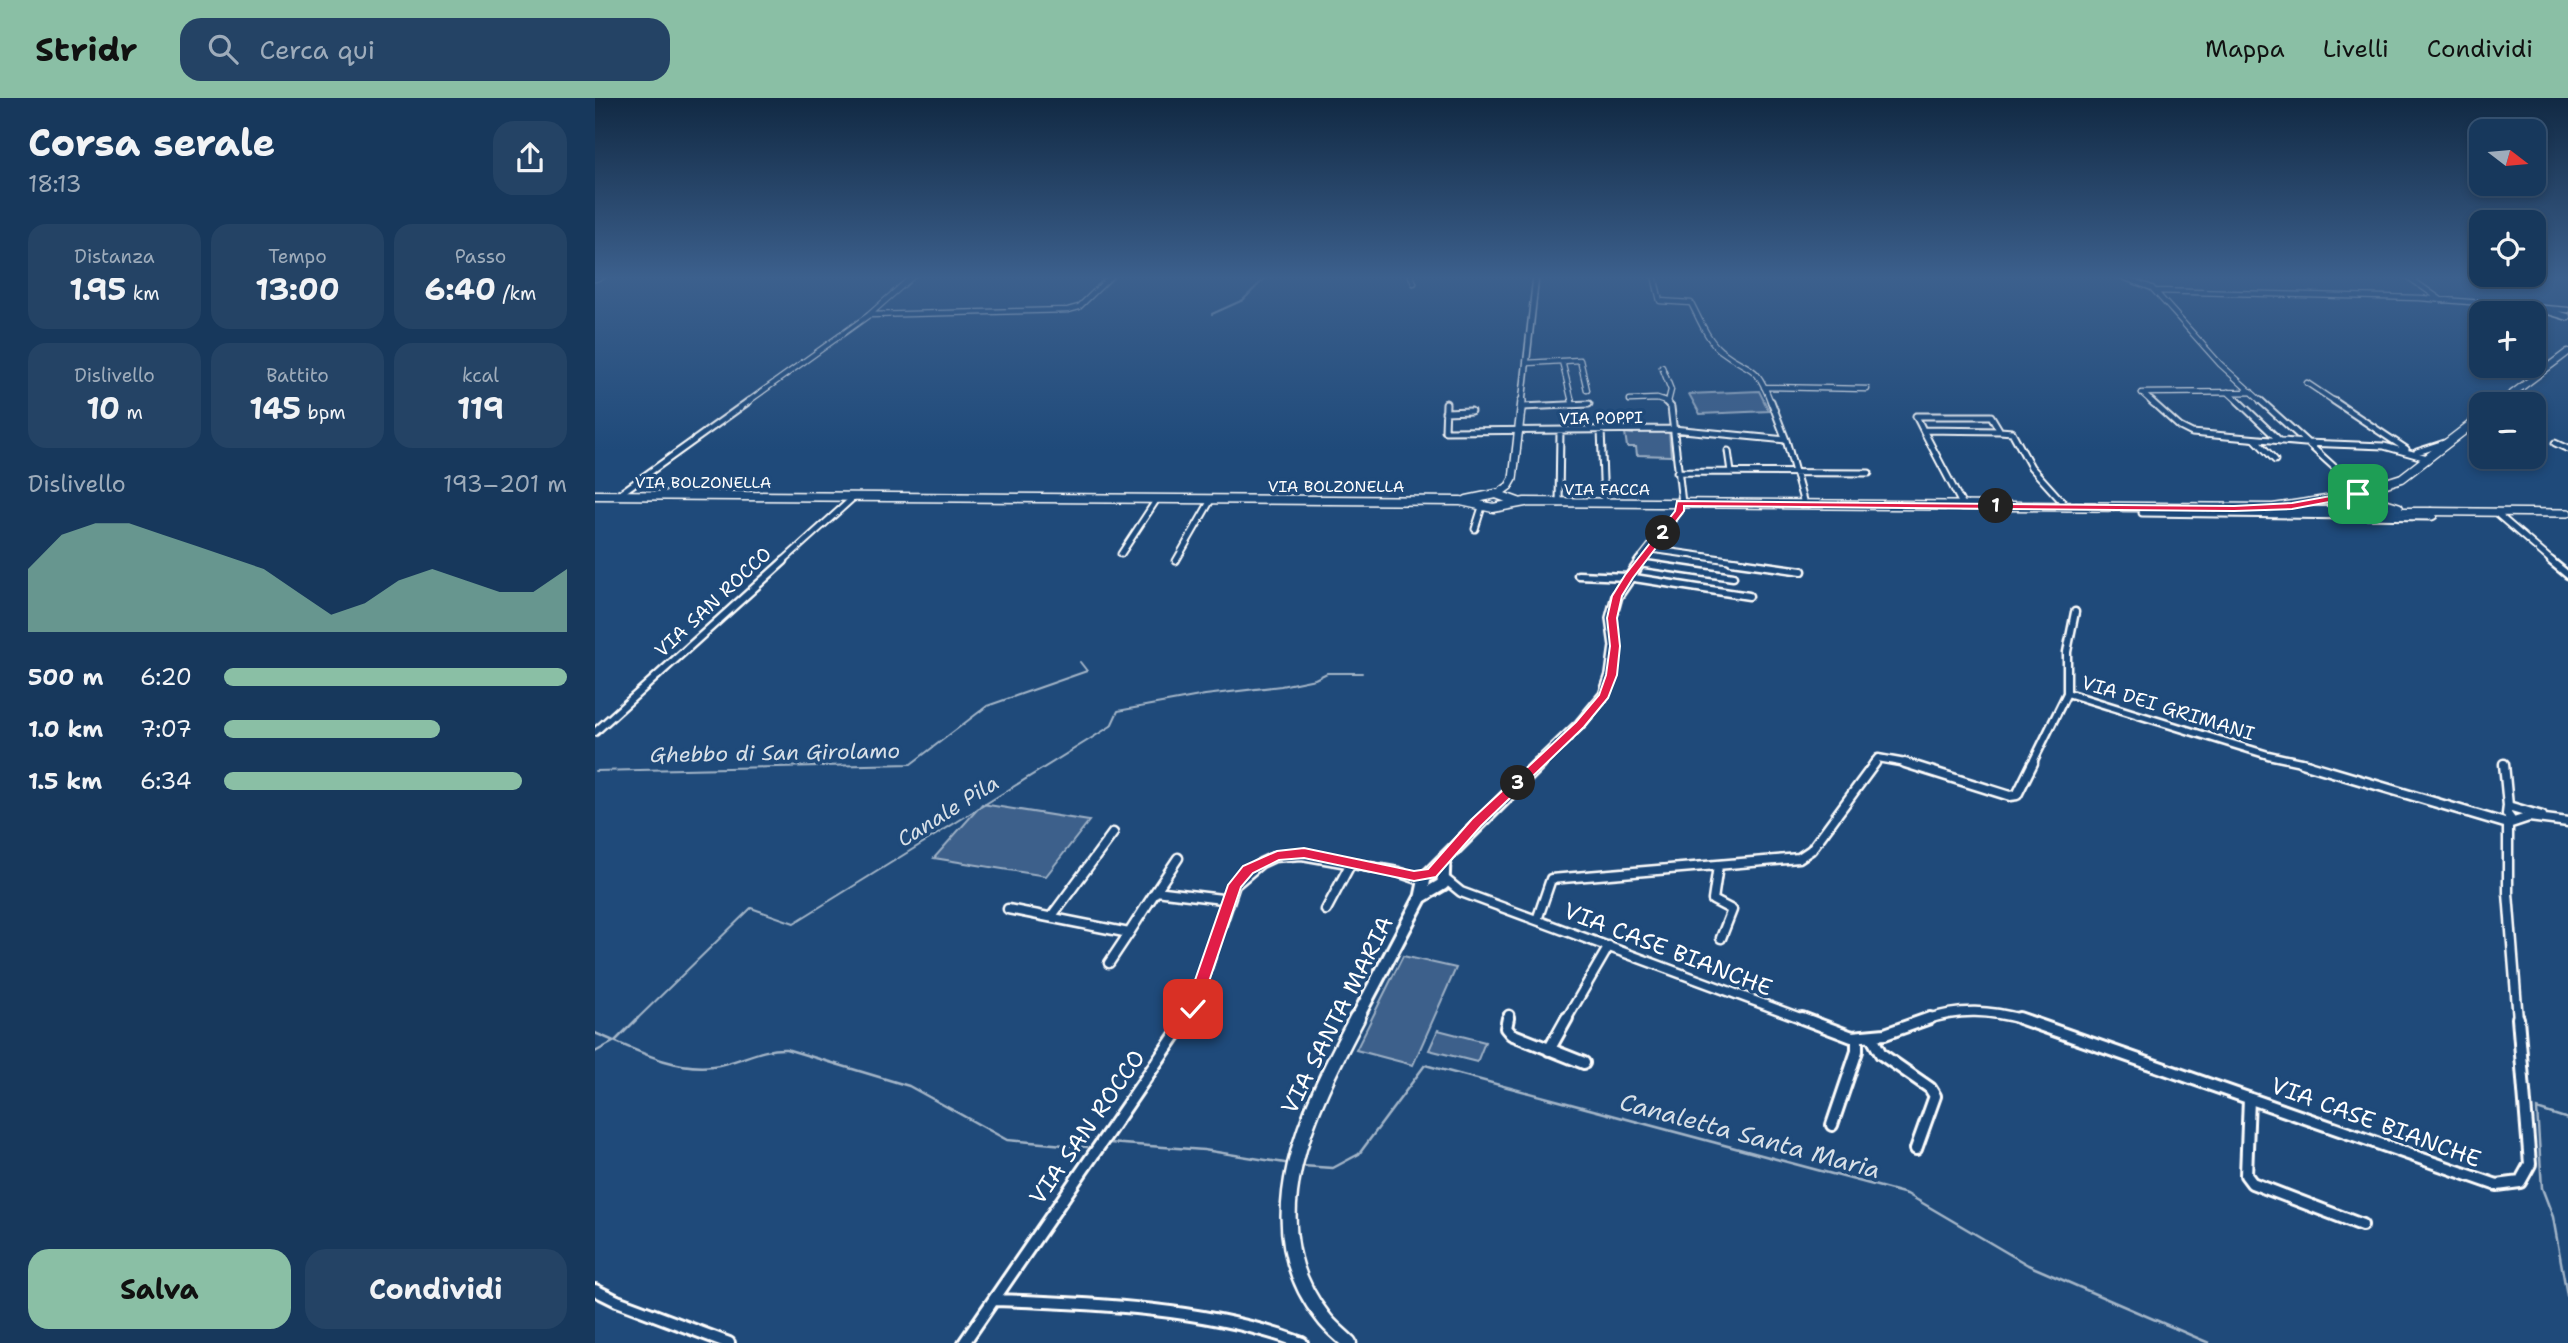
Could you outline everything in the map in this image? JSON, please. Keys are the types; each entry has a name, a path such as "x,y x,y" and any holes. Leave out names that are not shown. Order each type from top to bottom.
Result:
{"main road":[{"path":"1502,499 1513,479 1531,334"},
{"path":"2515,392 2568,352"},
{"name":"VIA FACCA","path":"1502,499 1559,503 2234,508 2292,506 2356,490 2376,488 2407,474 2469,426"},
{"path":"2376,488 2381,499 2389,504"},
{"path":"2356,490 2413,511"},
{"path":"2356,490 2373,506 2397,511"},
{"path":"595,495 618,495"},
{"name":"VIA BOLZONELLA","path":"618,495 1461,501 1480,503 1493,508 1502,499"},
{"name":"VIA BOLZONELLA","path":"1480,503 1502,499"},
{"path":"1668,503 1675,514"},
{"name":"VIA SANTA MARIA","path":"1349,1343 1320,1314 1301,1278 1293,1251 1288,1201 1292,1166 1299,1140 1323,1082 1444,860 1477,823 1580,724 1604,695 1611,675 1615,646 1612,618 1617,596 1628,577 1681,508 1681,503"},
{"path":"2234,508 2568,513"}],"street":[{"name":"VIA BOLZONELLA","path":"618,495 842,334"},
{"path":"1709,334 1719,349 1759,373 1786,440 1804,504"},
{"path":"2193,334 2251,392 2310,442 2356,490"},
{"path":"1527,363 1580,360 1587,390"},
{"path":"1562,361 1572,402"},
{"path":"1662,367 1671,390 1668,402 1681,503"},
{"path":"2307,383 2406,450"},
{"path":"1765,387 1867,389"},
{"path":"2228,392 2280,441"},
{"path":"2251,392 2142,393 2185,430 2199,435 2383,446 2406,450 2427,458"},
{"path":"1630,400 1657,399 1668,402"},
{"path":"1446,403 1445,412 1471,411"},
{"path":"1522,407 1589,404"},
{"name":"VIA POPPI","path":"1445,412 1445,432 1673,429 1786,440"},
{"path":"1963,506 1916,417 1991,416 2000,431"},
{"path":"1601,430 1604,503"},
{"path":"1921,430 2012,432 2031,467 2067,507"},
{"path":"1559,503 1560,431"},
{"path":"2255,439 2275,460"},
{"path":"2413,453 2427,452 2439,444 2449,442"},
{"path":"2555,443 2568,449"},
{"path":"1728,452 1731,472"},
{"path":"2407,474 2418,461 2413,453"},
{"path":"1677,472 1869,473"},
{"name":"VIA SAN ROCCO","path":"595,732 854,497"},
{"path":"1121,554 1157,499"},
{"path":"1176,561 1211,500"},
{"path":"1475,529 1480,503"},
{"path":"2142,513 2432,517 2434,516 2431,511"},
{"path":"2495,512 2568,575"},
{"path":"1651,549 1802,570"},
{"path":"1639,563 1733,577"},
{"path":"1579,575 1628,577 1749,596"},
{"path":"2067,693 2067,652 2074,612"},
{"name":"VIA DEI GRIMANI","path":"1537,920 1551,879 1799,858 1811,850 1878,758 1897,760 2010,796 2017,795 2067,693 2268,755 2322,767 2510,823"},
{"name":"VIA CASE BIANCHE","path":"1433,882 1804,1021 1857,1038 1872,1038 1898,1032 1927,1018 1957,1010 1982,1010 2249,1097 2497,1185 2520,1182 2531,1164 2508,893 2510,823 2504,764"},
{"path":"2508,806 2568,822"},
{"path":"2510,823 2542,817"},
{"path":"1051,917 1113,833"},
{"name":"VIA SAN ROCCO","path":"964,1343 1193,1009 1235,885 1248,870 1277,855 1304,853 1433,882"},
{"path":"1109,963 1178,858"},
{"path":"1325,911 1351,863"},
{"path":"1718,866 1713,900 1732,910 1721,938"},
{"path":"1156,891 1230,900"},
{"path":"1007,909 1129,933"},
{"path":"1549,1050 1609,946"},
{"path":"1509,1016 1506,1028 1511,1034 1584,1063"},
{"path":"1832,1125 1857,1051 1857,1038"},
{"path":"1872,1038 1881,1054 1930,1088 1935,1096 1916,1149"},
{"path":"2249,1097 2246,1175 2252,1183 2362,1225"},
{"path":"595,1290 617,1301 729,1343"},
{"path":"994,1300 1143,1309 1277,1332 1302,1343"}],"shaded area":[{"path":"1759,391 1769,411 1700,414 1689,394"},
{"path":"1633,430 1669,431 1671,456 1637,455 1636,447 1627,447 1625,433 1633,434"},
{"path":"982,804 1089,821 1046,876 934,858"},
{"path":"1403,956 1456,968 1413,1065 1356,1050"},
{"path":"1438,1030 1485,1042 1477,1062 1429,1050"}],"waterway":[{"name":"Ghebbo di San Girolamo","path":"595,771 911,764 987,706 1087,671 1080,662"},
{"name":"Canale Pila","path":"636,1020 751,908 794,923 1111,726 1118,711 1205,695 1281,686 1315,679 1327,673 1362,673"},
{"name":"Canale Pila","path":"615,1041 636,1020"},
{"name":"Canaletta Santa Maria","path":"595,1033 615,1041"},
{"name":"Canale Pila","path":"595,1052 615,1041"},
{"name":"Canaletta Santa Maria","path":"615,1041 667,1062 698,1067 786,1049 909,1086 1007,1140 1087,1147"},
{"name":"Canaletta Santa Maria","path":"1302,1166 1333,1168 1359,1154 1425,1065 1907,1194 2028,1265 2209,1343"},
{"name":"Canaletta Santa Maria","path":"2568,1119 2537,1109 2542,1188 2553,1217 2568,1301"},
{"name":"Canaletta Santa Maria","path":"1109,1143 1204,1150 1285,1163"}],"route":[{"path":"1193,1009 1235,885 1248,870 1277,855 1304,853 1414,876 1429,874 1477,823 1580,724 1604,695 1611,675 1615,646 1612,618 1617,596 1628,577 1679,511 1680,503 2273,508 2358,494"}]}
